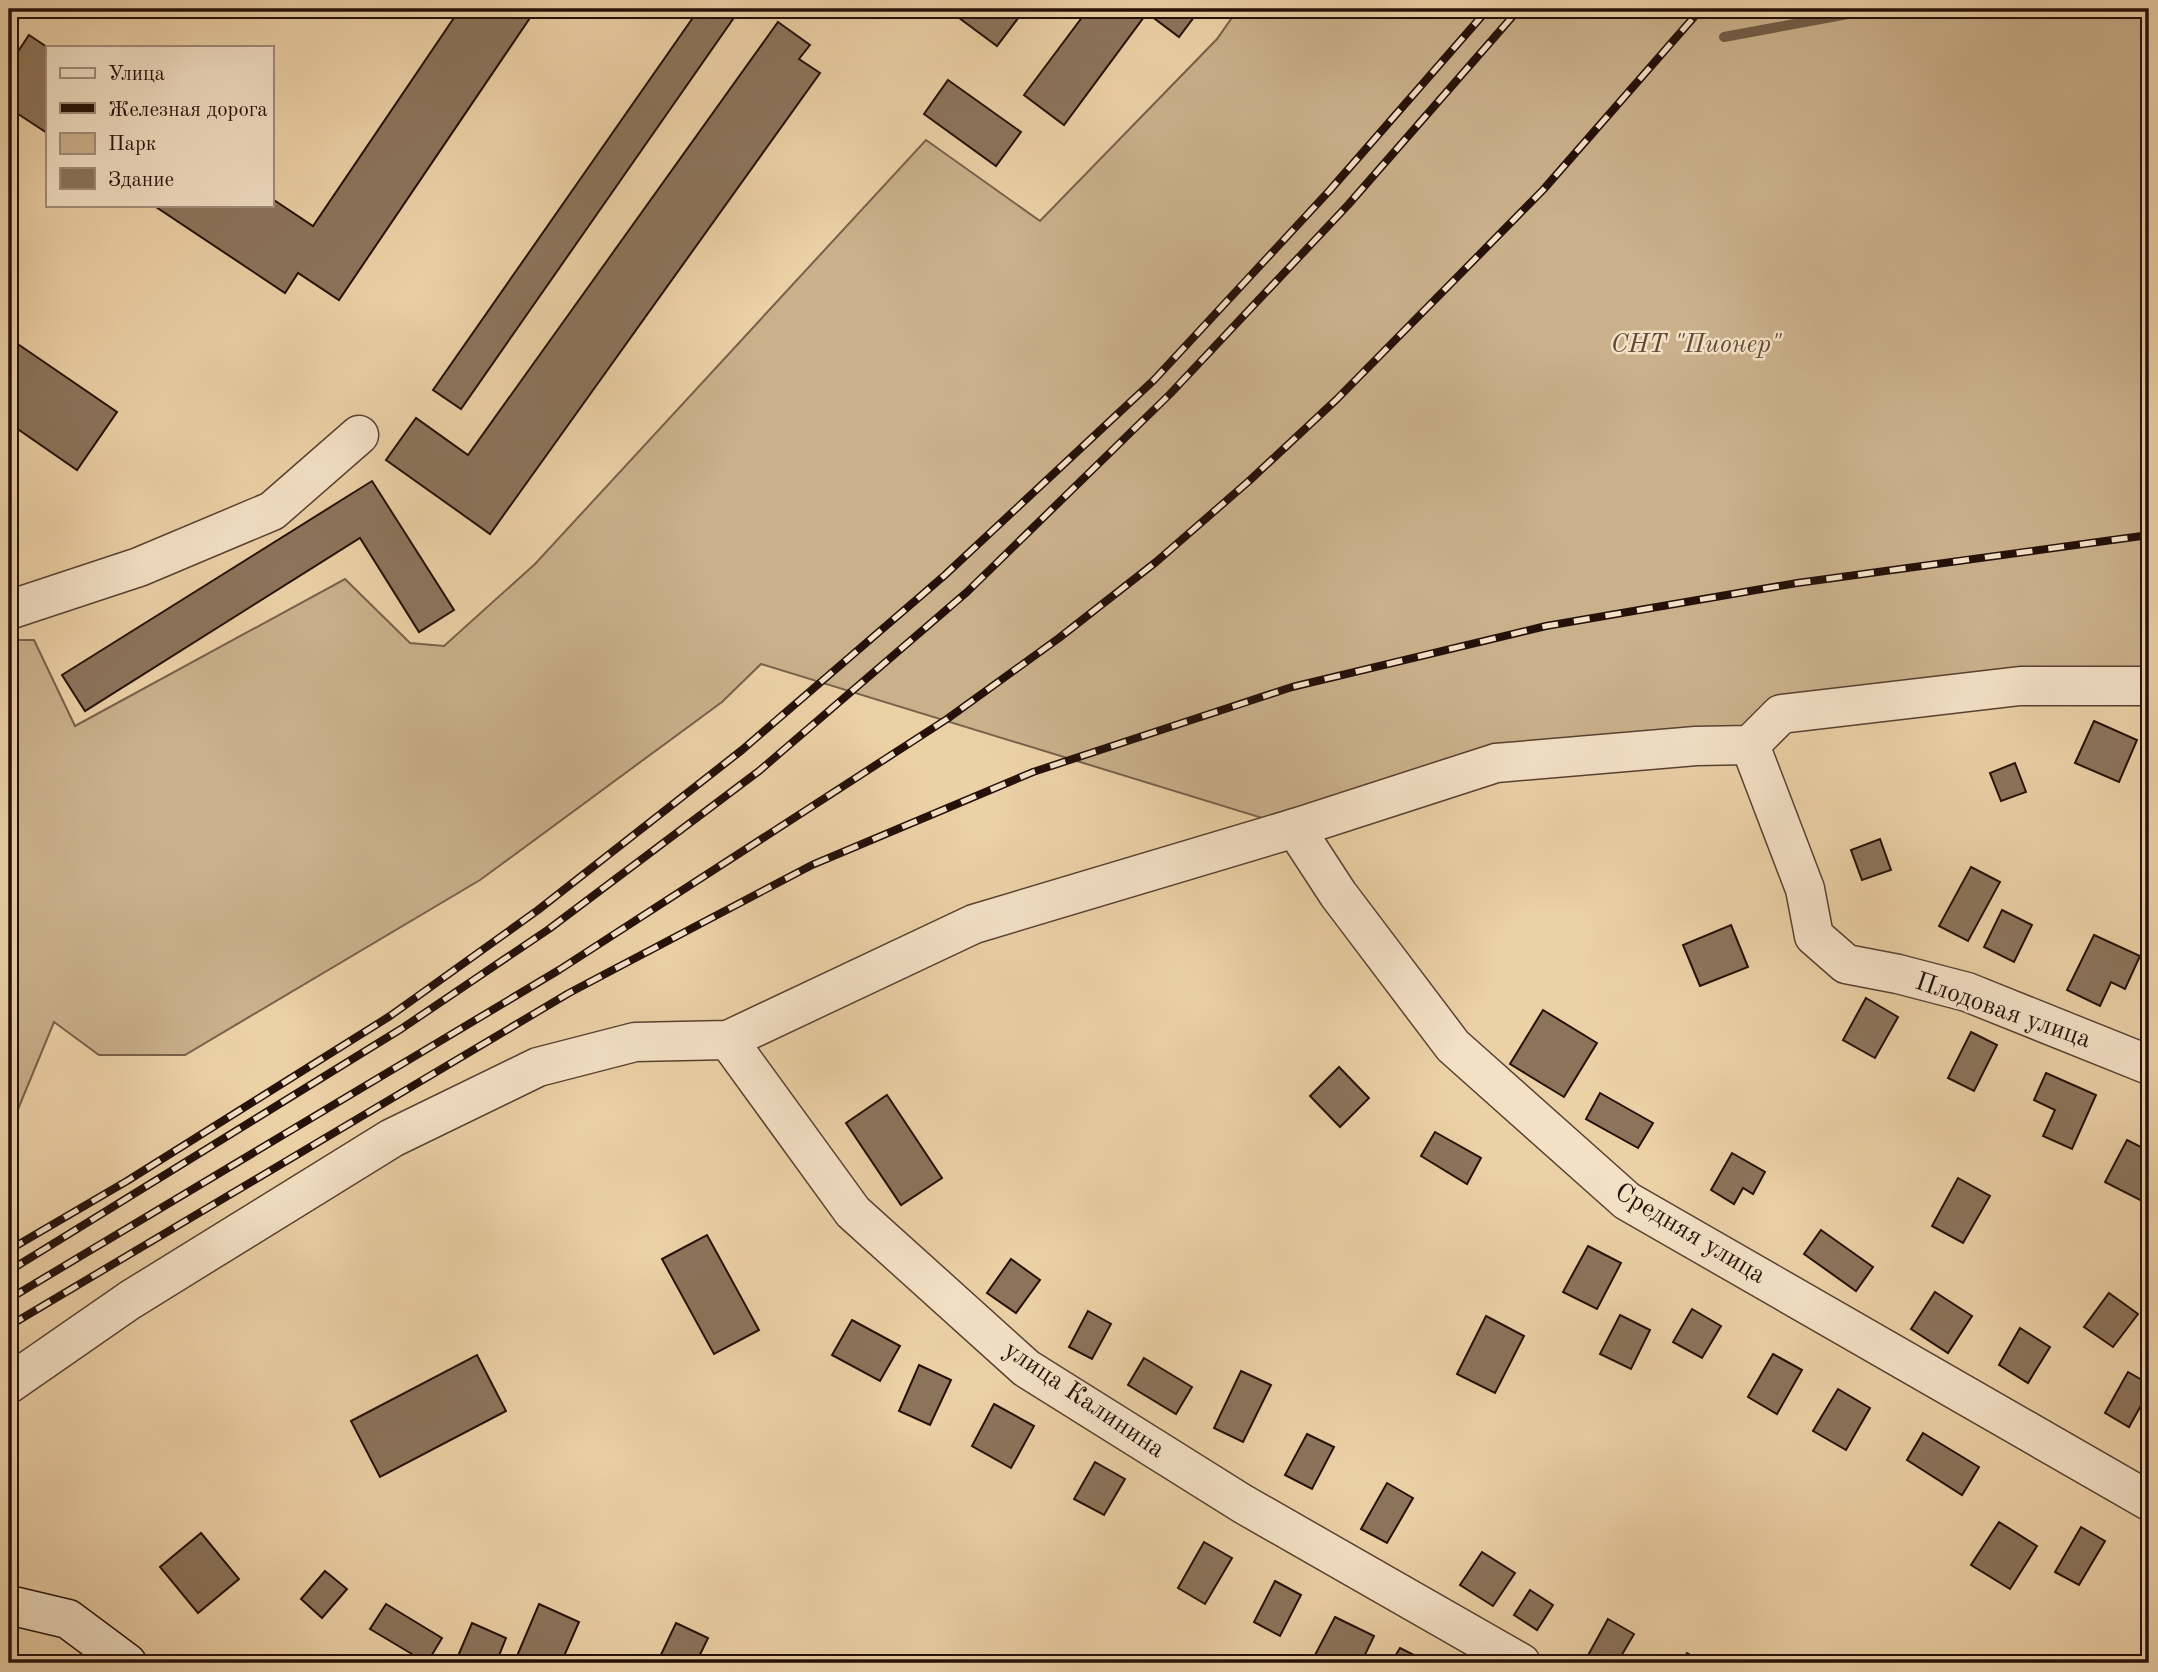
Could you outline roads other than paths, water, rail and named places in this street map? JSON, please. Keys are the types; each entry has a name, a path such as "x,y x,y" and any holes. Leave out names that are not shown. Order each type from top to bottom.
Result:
{"street":[{"path":"9,610 139,567 272,511 359,435"},
{"path":"9,1384 130,1300 392,1138 538,1067 635,1042 728,1040 974,924 1295,828 1496,763 1696,746 1750,745 1781,714 2020,686 2149,685"},
{"name":"Плодовая улица","path":"1750,745 1805,889 1814,936 1846,964 1967,992 2149,1065"},
{"name":"Средняя улица","path":"1295,828 1338,894 1453,1046 1627,1201 2149,1501"},
{"name":"улица Калинина","path":"728,1040 853,1212 1026,1367 1243,1504 1521,1663"},
{"path":"9,1605 68,1619 127,1663"}],"waterway":[{"path":"1724,37 1875,9"}],"railway":[{"path":"9,1250 127,1181 390,1016 538,910 742,750 945,575 1154,380 1330,190 1488,9"},
{"path":"9,1271 401,1029 549,929 759,771 967,592 1170,394 1348,205 1519,9"},
{"path":"9,1299 559,970 947,719 1059,638 1156,562 1337,399 1543,190 1701,9"},
{"path":"9,1326 569,993 812,865 1033,772 1292,687 1546,626 1797,583 2149,535"}],"park label":[{"name":"СНТ \"Пионер\"","path":"1696,345"}]}
